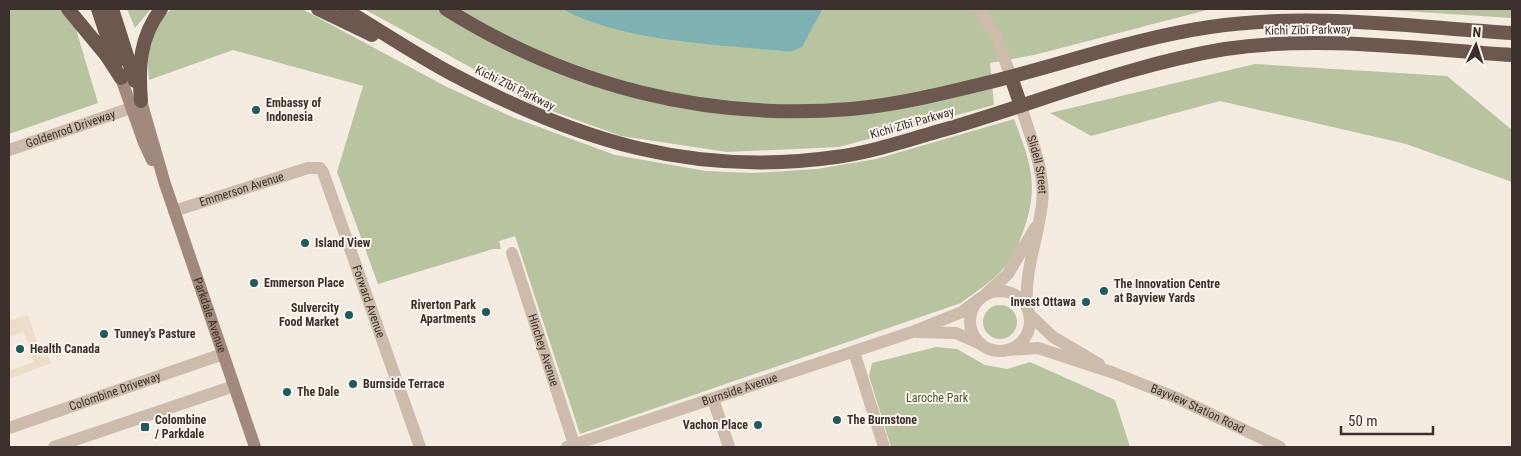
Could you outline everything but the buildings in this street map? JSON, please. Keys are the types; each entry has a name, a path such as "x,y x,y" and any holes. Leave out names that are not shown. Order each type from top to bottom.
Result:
{"highway":[{"path":"68,9 86,29 121,78"},
{"path":"98,9 121,78"},
{"path":"112,9 136,105"},
{"path":"136,105 141,49 147,32 161,9"},
{"path":"318,9 452,74"},
{"name":"Kichi Zībī Parkway","path":"344,9 452,74 528,112 582,134 667,155 731,162 784,162 855,154 1021,106 1133,70 1177,59 1259,46 1344,44 1512,55"},
{"name":"Kichi Zībī Parkway","path":"448,9 461,18 538,59 600,82 667,99 741,110 793,112 852,109 918,99 1011,77 1177,33 1239,23 1323,20 1512,33"},
{"path":"1011,77 1021,106"}],"main road":[{"name":"Parkdale Avenue","path":"121,78 136,105 255,447"}],"street":[{"path":"978,9 995,33 1011,77"},
{"name":"Goldenrod Driveway","path":"9,150 136,105"},
{"name":"Slidell Street","path":"1021,106 1042,176 1042,200 1034,254 1027,275 1029,311"},
{"name":"Emmerson Avenue","path":"174,211 308,168"},
{"name":"Forward Avenue","path":"308,168 320,168 326,177 420,447"},
{"name":"Slidell Street","path":"981,298 1008,274 1038,224"},
{"name":"Hinchey Avenue","path":"512,253 573,446"},
{"path":"995,291 1010,292 1022,299 1029,311 1030,327 1024,340 1008,350 993,350 981,344 975,338 970,324 970,316 981,298 995,291"},
{"name":"Burnside Avenue","path":"573,446 912,332 955,315 981,298"},
{"name":"Bayview Station Road","path":"1029,311 1053,337 1114,373"},
{"name":"Burnside Avenue","path":"912,332 956,333 981,344"},
{"name":"Bayview Station Road","path":"1008,350 1038,348 1114,373 1181,400 1280,447"},
{"path":"854,352 884,447"},
{"name":"Colombine Driveway","path":"9,428 223,354"},
{"path":"54,447 234,386"},
{"path":"713,399 729,447"}],"green space":[{"path":"9,9 70,9 98,103 9,134"},
{"path":"127,9 151,9 135,28"},
{"path":"172,9 302,9 445,86 512,117 615,155 706,171 752,173 817,169 876,159 1014,119 1025,150 1031,177 1032,191 1027,220 1017,249 1008,264 989,282 961,303 580,434 515,236 499,241 501,249 493,249 378,284 337,172 363,86 233,50 149,80 148,61 151,41 158,23"},
{"path":"364,9 562,9 608,26 647,36 790,52 821,9 1258,9 1207,10 1034,55 990,63 994,105 839,147 727,152 621,136 530,103 470,67"},
{"path":"1373,9 1512,9 1512,18"},
{"path":"1255,64 1447,76 1512,130 1512,182 1406,144 1220,101 1091,136 1050,113"},
{"path":"1000,305 1007,306 1012,310 1016,315 1016,329 1012,334 1007,338 1000,339 993,338 988,334 984,329 983,322 984,315 988,310 993,306"},
{"name":"Laroche Park","path":"936,347 957,349 985,365 1007,369 1030,362 1115,400 1130,447 891,447 869,376 872,363"}],"shaded area":[{"path":"28,315 42,357 48,356 51,363 9,379 9,371 34,362 24,332 9,337 9,321"}],"water":[{"path":"562,9 822,10 802,47 790,52 704,44 643,35 614,29"}],"place":[{"name":"Embassy of Indonesia","path":"256,110"},
{"name":"Island View","path":"305,243"},
{"name":"Emmerson Place","path":"254,283"},
{"name":"The Innovation Centre at Bayview Yards","path":"1104,291"},
{"name":"Invest Ottawa","path":"1086,302"},
{"name":"Riverton Park Apartments","path":"486,312"},
{"name":"Sulvercity Food Market","path":"349,315"},
{"name":"Tunney's Pasture","path":"104,334"},
{"name":"Health Canada","path":"20,349"},
{"name":"Burnside Terrace","path":"353,384"},
{"name":"The Dale","path":"287,392"},
{"name":"The Burnstone","path":"837,420"},
{"name":"Vachon Place","path":"758,425"},
{"name":"Colombine / Parkdale","path":"145,427"}]}
